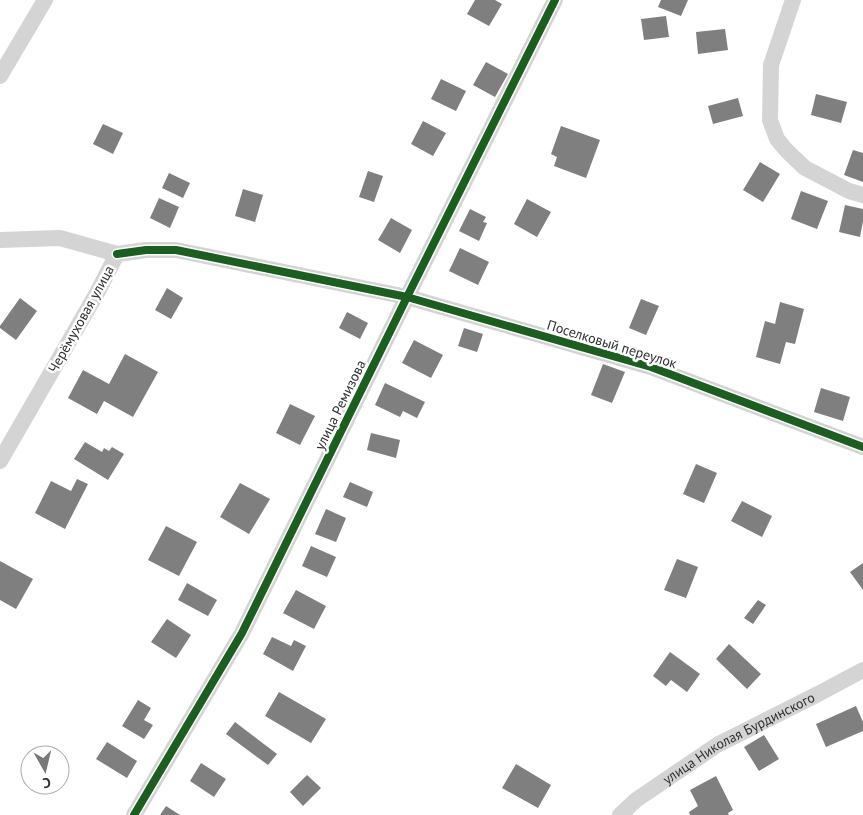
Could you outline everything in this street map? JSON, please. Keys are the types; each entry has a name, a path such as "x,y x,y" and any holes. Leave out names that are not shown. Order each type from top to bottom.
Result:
{"street":[{"path":"0,76 45,0"},
{"name":"улица Ремизова","path":"134,815 242,633 556,0"},
{"path":"793,0 771,65 770,120 777,138 787,151 805,168 849,191 863,195"},
{"name":"Черёмуховая улица","path":"0,240 60,238 117,254 97,293 0,462"},
{"name":"Поселковый переулок","path":"117,254 146,250 176,250 407,297 651,367 863,447"},
{"name":"улица Николая Бурдинского","path":"620,815 636,800 716,745 863,670"}],"building":[{"path":"475,0 495,0 502,4 489,26 467,14"},
{"path":"661,0 688,0 681,16 658,7"},
{"path":"666,16 669,37 644,40 641,19"},
{"path":"725,29 728,50 698,54 696,32"},
{"path":"486,62 508,74 495,97 473,85"},
{"path":"441,79 466,91 456,111 431,99"},
{"path":"816,94 847,102 841,123 811,115"},
{"path":"738,98 743,116 713,124 708,106"},
{"path":"423,121 446,133 433,156 411,144"},
{"path":"103,124 123,133 113,154 93,144"},
{"path":"561,126 600,140 586,178 554,166 557,157 551,154"},
{"path":"853,150 863,153 863,182 844,175"},
{"path":"760,162 780,174 763,202 743,190"},
{"path":"368,171 383,176 374,202 359,197"},
{"path":"169,173 190,183 183,198 162,188"},
{"path":"243,189 263,195 255,222 235,216"},
{"path":"801,191 828,201 817,229 791,219"},
{"path":"159,198 179,207 170,228 150,218"},
{"path":"527,199 551,212 537,237 514,224"},
{"path":"845,205 863,209 860,237 839,232"},
{"path":"470,209 486,217 483,222 487,223 479,241 459,231"},
{"path":"391,218 412,230 400,253 378,240"},
{"path":"460,248 489,262 478,285 449,271"},
{"path":"167,288 183,298 171,319 155,310"},
{"path":"20,298 37,311 16,340 0,328 0,326"},
{"path":"641,299 659,306 646,335 629,328"},
{"path":"780,302 804,309 795,344 786,342 780,364 756,357 765,321 775,324"},
{"path":"347,312 368,323 360,339 339,328"},
{"path":"464,328 483,334 477,352 458,346"},
{"path":"414,340 443,355 431,378 402,363"},
{"path":"125,354 158,372 133,417 104,401 97,414 68,398 83,370 109,384"},
{"path":"603,364 625,372 612,403 591,395"},
{"path":"385,383 425,402 417,418 403,411 400,417 375,405"},
{"path":"821,388 850,397 843,421 814,412"},
{"path":"290,404 315,416 300,445 276,433"},
{"path":"371,433 400,440 396,458 367,450"},
{"path":"85,442 102,452 104,448 109,451 112,447 124,454 108,480 74,459"},
{"path":"696,464 717,473 704,503 683,494"},
{"path":"77,479 88,484 65,529 35,513 51,481 71,491"},
{"path":"350,482 373,492 367,507 343,497"},
{"path":"240,483 270,499 249,534 220,517"},
{"path":"742,501 772,516 762,537 731,521"},
{"path":"326,509 346,518 336,542 315,534"},
{"path":"166,526 197,542 179,576 148,560"},
{"path":"311,546 336,557 327,577 302,566"},
{"path":"677,559 698,567 686,598 664,590"},
{"path":"0,561 33,579 16,609 0,600"},
{"path":"863,563 863,590 850,572"},
{"path":"187,583 217,600 208,616 178,600"},
{"path":"296,590 326,606 314,629 283,613"},
{"path":"758,600 766,605 753,624 744,618"},
{"path":"167,619 191,635 176,658 151,642"},
{"path":"272,637 291,646 294,640 306,646 293,671 263,654"},
{"path":"729,644 761,674 747,689 716,659"},
{"path":"670,652 700,674 687,692 671,680 666,686 653,676"},
{"path":"279,692 326,719 311,743 265,716"},
{"path":"138,700 151,708 144,720 153,725 144,739 122,726"},
{"path":"856,706 863,722 863,731 826,747 816,724"},
{"path":"235,722 277,754 268,765 226,734"},
{"path":"764,735 779,759 759,771 744,747"},
{"path":"107,742 137,761 127,778 96,759"},
{"path":"201,763 226,779 214,797 190,781"},
{"path":"516,764 551,785 538,808 502,788"},
{"path":"307,775 321,788 303,806 290,792"},
{"path":"716,776 733,810 728,813 729,815 690,815 689,812 698,806 690,790"},
{"path":"166,806 180,815 160,815"}],"cycle path":[{"path":"134,815 242,633 555,0"},
{"path":"117,254 146,250 176,250 407,297 651,367 863,447"}]}
